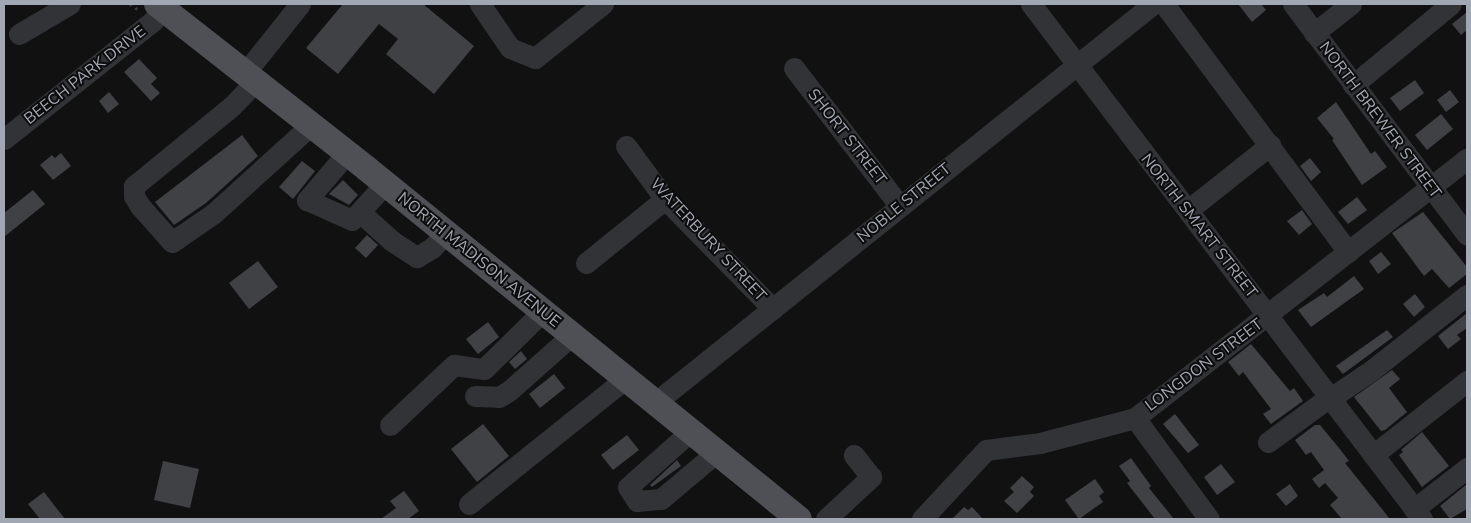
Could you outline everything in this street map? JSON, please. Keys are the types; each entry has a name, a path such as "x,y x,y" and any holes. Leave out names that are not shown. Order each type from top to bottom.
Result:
{"main road":[{"name":"NORTH MADISON AVENUE","path":"162,5 799,519"}],"street":[{"path":"19,34 70,4"},
{"path":"300,4 232,106 134,186 134,196 140,206 172,242 214,212 311,125"},
{"path":"480,4 510,48 535,58 603,4"},
{"name":"NORTH SMART STREET","path":"1031,4 1269,316 1328,398 1418,514"},
{"name":"NOBLE STREET","path":"656,402 1153,4"},
{"path":"1164,4 1348,252"},
{"name":"NORTH BREWER STREET","path":"1293,4 1467,235"},
{"path":"1314,33 1351,4"},
{"path":"1353,85 1451,4"},
{"name":"BEECH PARK DRIVE","path":"4,139 153,21 162,5"},
{"name":"SHORT STREET","path":"794,68 900,206"},
{"path":"1188,210 1270,145"},
{"name":"WATERBURY STREET","path":"626,146 665,200 772,309"},
{"path":"346,153 307,200 352,220 385,184"},
{"name":"LONGDON STREET","path":"922,519 986,450 1040,443 1135,418 1269,316 1467,159"},
{"path":"586,262 665,200"},
{"path":"360,212 392,241 417,257 432,248 446,233"},
{"path":"1268,442 1328,398 1372,370 1467,295"},
{"path":"390,425 454,365 484,369 543,311"},
{"path":"475,396 499,397 509,391 572,334"},
{"path":"469,504 626,378"},
{"path":"1373,455 1467,381"},
{"path":"1135,418 1209,519"},
{"path":"691,431 628,487 637,501 661,499 717,452"},
{"path":"826,519 871,477 854,454"},
{"path":"1418,514 1467,468"}],"building":[{"path":"343,4 423,4 474,46 434,94 386,54 398,39 379,24 338,74 306,48"},
{"path":"1238,4 1261,4 1266,10 1252,22"},
{"path":"1467,12 1467,30 1461,35 1452,24"},
{"path":"139,59 157,78 151,84 160,93 151,101 124,72"},
{"path":"1415,80 1424,93 1400,111 1390,98"},
{"path":"1450,90 1459,102 1446,112 1437,100"},
{"path":"109,92 119,104 108,113 99,101"},
{"path":"1336,102 1371,154 1375,151 1387,167 1362,185 1332,140 1334,139 1317,118"},
{"path":"1441,114 1453,129 1427,150 1415,135"},
{"path":"242,135 258,156 206,203 174,225 155,202"},
{"path":"61,153 71,166 53,180 40,165 52,155 55,158"},
{"path":"1310,158 1321,172 1311,181 1300,166"},
{"path":"302,161 315,171 293,199 279,187"},
{"path":"343,180 358,195 349,205 329,194"},
{"path":"33,190 45,204 4,237 4,213"},
{"path":"1357,197 1367,210 1348,224 1338,212"},
{"path":"1302,210 1312,224 1299,235 1287,221"},
{"path":"1423,212 1467,267 1467,274 1449,288 1432,269 1424,276 1392,233"},
{"path":"367,235 378,245 366,258 355,248"},
{"path":"1381,252 1391,264 1378,274 1369,261"},
{"path":"258,261 278,287 249,309 229,283"},
{"path":"1354,276 1364,289 1311,327 1298,310 1324,293 1327,297"},
{"path":"1415,294 1425,307 1414,317 1403,304"},
{"path":"1467,313 1467,328 1457,335 1461,339 1448,349 1438,336"},
{"path":"488,322 499,337 478,354 466,339"},
{"path":"1387,330 1393,337 1343,374 1336,366"},
{"path":"1251,344 1290,391 1294,388 1303,401 1271,424 1263,414 1271,409 1243,372 1239,376 1228,362"},
{"path":"521,351 527,359 515,369 509,362"},
{"path":"1392,370 1400,379 1389,388 1407,412 1423,399 1385,430 1381,431 1354,397"},
{"path":"554,374 565,388 540,408 529,394"},
{"path":"1175,414 1199,445 1188,453 1163,424"},
{"path":"483,424 509,456 477,482 451,449"},
{"path":"1315,425 1320,425 1339,448 1349,461 1345,463 1390,519 1342,519 1330,505 1338,498 1325,483 1319,488 1312,479 1324,470 1311,452 1306,455 1295,440"},
{"path":"1422,432 1449,466 1422,487 1399,455 1403,452 1401,450"},
{"path":"627,435 639,450 613,470 601,455"},
{"path":"1131,458 1151,486 1149,488 1174,519 1155,519 1127,483 1130,481 1119,466"},
{"path":"677,460 681,466 652,487 650,485"},
{"path":"163,461 199,469 190,508 154,500"},
{"path":"1221,464 1235,482 1217,495 1204,477"},
{"path":"1022,476 1034,487 1030,492 1034,496 1017,513 1004,501 1014,492 1010,488"},
{"path":"1095,479 1104,492 1099,496 1103,502 1079,519 1065,500"},
{"path":"1290,484 1298,496 1286,506 1276,494"},
{"path":"1467,484 1467,509 1450,519 1440,506"},
{"path":"404,491 419,511 408,519 381,519 396,508 390,501"},
{"path":"44,492 65,519 40,519 28,504"},
{"path":"964,507 968,510 972,507 983,519 952,519"}]}
